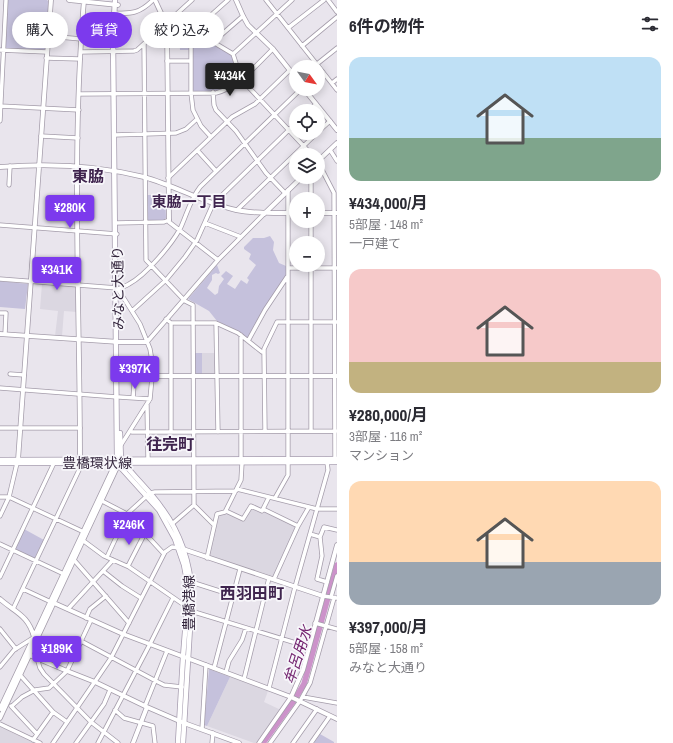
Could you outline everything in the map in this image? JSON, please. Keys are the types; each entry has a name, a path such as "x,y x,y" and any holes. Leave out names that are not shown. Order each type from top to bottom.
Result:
{"main road":[{"name":"みなと大通り","path":"114,48 119,462"},
{"name":"みなと大通り","path":"118,397 120,446 119,462"},
{"name":"豊橋環状線","path":"0,460 54,463 80,461"},
{"name":"豊橋環状線","path":"119,462 148,460 195,461"},
{"name":"豊橋環状線","path":"0,463 80,461 336,460"},
{"name":"豊橋環状線","path":"288,461 327,462 336,460"},
{"name":"豊橋港線","path":"119,462 148,495 181,549 187,581 189,609"},
{"name":"豊橋港線","path":"148,495 162,507 172,524 191,582 182,687 181,722 183,743"},
{"name":"豊橋港線","path":"178,743 181,722 185,657"}],"street":[{"path":"0,121 2,50 6,0"},
{"path":"50,12 51,0"},
{"path":"69,0 116,2"},
{"path":"132,13 139,11 154,0 160,12"},
{"path":"179,12 192,0"},
{"path":"215,12 228,0"},
{"path":"236,0 243,16 256,34 272,49 289,69"},
{"path":"266,0 314,60"},
{"path":"233,54 292,0"},
{"path":"288,28 324,0"},
{"path":"328,0 337,12"},
{"path":"83,12 84,1"},
{"path":"224,32 243,16"},
{"path":"302,46 337,17"},
{"path":"81,52 134,51 140,47"},
{"path":"0,516 9,497 17,462 47,48"},
{"path":"13,609 80,468 77,166 81,48"},
{"path":"144,48 146,260 184,299 193,305 195,461 194,504 172,524"},
{"path":"167,48 169,221 218,260"},
{"path":"191,48 191,93 193,110 201,126 211,137"},
{"path":"132,311 166,280 186,257 196,243 213,204 289,130 241,79 233,54 223,48"},
{"path":"322,60 337,48"},
{"path":"79,94 191,93 227,90 241,79 272,49"},
{"path":"2,50 47,52"},
{"path":"46,58 80,59"},
{"path":"167,61 191,61"},
{"path":"168,178 232,117 260,99 289,71"},
{"path":"325,74 337,90"},
{"path":"332,83 337,79"},
{"path":"213,92 215,107 245,143 256,161 270,178 286,192 288,268 288,475 275,498"},
{"path":"0,279 116,288 134,281 151,266 173,240 194,196 200,187 295,96"},
{"path":"309,96 316,104"},
{"path":"0,106 79,110"},
{"path":"325,115 337,130"},
{"path":"115,135 167,134 183,131 189,128 197,119"},
{"path":"325,126 330,121"},
{"path":"41,136 78,138"},
{"path":"298,140 303,146"},
{"path":"237,210 309,140"},
{"path":"325,155 337,143"},
{"path":"197,150 216,171"},
{"path":"330,150 337,161"},
{"path":"0,167 39,164 77,166 116,171 168,185 213,204 237,210 264,214 287,213"},
{"path":"9,185 10,166"},
{"path":"325,174 335,190 336,213 336,460"},
{"path":"147,342 218,260 295,184"},
{"path":"325,213 336,213"},
{"path":"116,223 169,221"},
{"path":"204,223 241,237"},
{"path":"0,225 116,234"},
{"path":"325,268 336,268"},
{"path":"311,272 311,431"},
{"path":"248,341 265,310 288,276"},
{"path":"116,288 140,324 152,357 153,376 150,399 120,446"},
{"path":"0,313 6,313 2,334 0,337"},
{"path":"166,319 171,323 216,323 238,333 264,352"},
{"path":"265,431 264,349 277,322 336,322"},
{"path":"171,323 171,432"},
{"path":"216,323 218,432"},
{"path":"2,334 79,340 147,342"},
{"path":"207,558 217,514 225,512 241,480 241,335"},
{"path":"133,398 135,372"},
{"path":"10,374 24,375"},
{"path":"153,376 336,376"},
{"path":"0,388 150,399"},
{"path":"147,404 148,460"},
{"path":"0,428 80,428"},
{"path":"130,431 336,431"},
{"name":"みなと大通り","path":"85,533 102,501 119,462"},
{"name":"みなと大通り","path":"65,575 74,560 85,533 119,462"},
{"path":"269,688 295,587 328,470 327,462"},
{"path":"0,577 54,463"},
{"path":"107,557 127,514 148,495 155,492 236,490 317,509 337,509"},
{"path":"0,497 9,497 85,533"},
{"path":"263,509 268,497"},
{"path":"102,501 127,514 164,554"},
{"path":"194,504 214,525"},
{"path":"226,510 244,519 251,506 262,511 263,509 298,526"},
{"path":"244,679 256,630 272,579 309,507"},
{"path":"327,582 317,579 322,556 320,537 324,527 337,530"},
{"path":"128,566 145,533"},
{"path":"310,534 320,537"},
{"path":"82,540 107,557 128,566 189,609 226,622 309,647"},
{"name":"みなと大通り","path":"0,718 6,701 82,540"},
{"path":"0,544 65,575"},
{"path":"270,743 297,698 300,679 309,647 321,625 330,597 327,582 337,545"},
{"path":"53,743 111,658 164,554 168,549 174,547 181,549 295,587 330,597"},
{"path":"74,560 129,622"},
{"path":"68,609 113,560"},
{"path":"214,668 240,569"},
{"path":"103,571 122,586 141,598"},
{"path":"259,743 312,678 321,625 337,576"},
{"path":"191,582 232,595"},
{"path":"23,589 123,634 297,698 337,720"},
{"path":"86,618 90,609 106,596"},
{"path":"98,743 173,598"},
{"path":"0,599 29,622 34,637 16,649 0,666"},
{"name":"みなと大通り","path":"0,709 20,675 34,637 52,602"},
{"path":"12,706 22,697 35,690 49,688 67,671 91,620"},
{"path":"321,625 337,629"},
{"path":"0,628 16,649"},
{"path":"226,672 229,661 242,640 246,628"},
{"path":"81,641 135,671 164,685 182,687"},
{"path":"133,743 167,651"},
{"path":"28,654 95,682 181,722 239,743"},
{"path":"37,658 40,668 44,674 91,722 118,743"},
{"path":"202,729 206,665"},
{"path":"20,675 35,690 53,712 67,722"},
{"path":"76,743 104,704 110,690"},
{"path":"0,697 12,706 37,734"},
{"path":"297,698 337,703"},
{"path":"293,743 317,709"},
{"path":"115,710 124,718 153,726 155,743"},
{"path":"33,740 53,712"},
{"path":"311,743 330,716"},
{"path":"0,724 40,743"},
{"path":"212,743 213,733"}],"shaded area":[{"path":"7,0 47,0 49,2 48,12 12,12 12,48 45,49 7,49 5,47"},
{"path":"180,48 190,48 190,50 180,50"},
{"path":"193,48 221,48 232,54 240,77 229,86 219,90 193,90"},
{"path":"147,195 165,195 166,218 164,220 147,221"},
{"path":"270,236 274,242 273,250 279,263 286,266 286,275 247,338 239,332 217,321 209,311 188,299 217,265 220,273 212,275 212,280 207,288 215,295 218,293 219,286 224,279 221,276 226,271 233,276 227,284 235,289 241,280 247,284 249,280 247,278 256,265 249,259 251,254 244,249 244,247 253,238 264,238"},
{"path":"0,281 28,284 25,309 0,307"},
{"path":"42,284 77,288 77,312 64,311 62,336 55,336 58,311 40,309"},
{"path":"195,353 202,353 202,376 195,375"},
{"path":"202,353 216,353 216,375 202,376"},
{"path":"251,507 297,527 274,577 210,556 209,554 217,515 228,513 244,520"},
{"path":"24,529 44,540 34,559 15,550"},
{"path":"209,669 230,677 207,726 204,725"},
{"path":"230,677 268,691 264,702 281,710 258,743 254,743 207,726"},
{"path":"1,727 34,743 0,743"},
{"path":"320,734 334,742 334,743 314,743"}],"waterway":[{"name":"牟呂用水","path":"263,743 293,702 304,684 337,565"}],"district":[{"name":"東脇","path":"88,176"},
{"name":"東脇一丁目","path":"189,202"},
{"name":"往完町","path":"170,444"},
{"name":"西羽田町","path":"252,593"}]}
